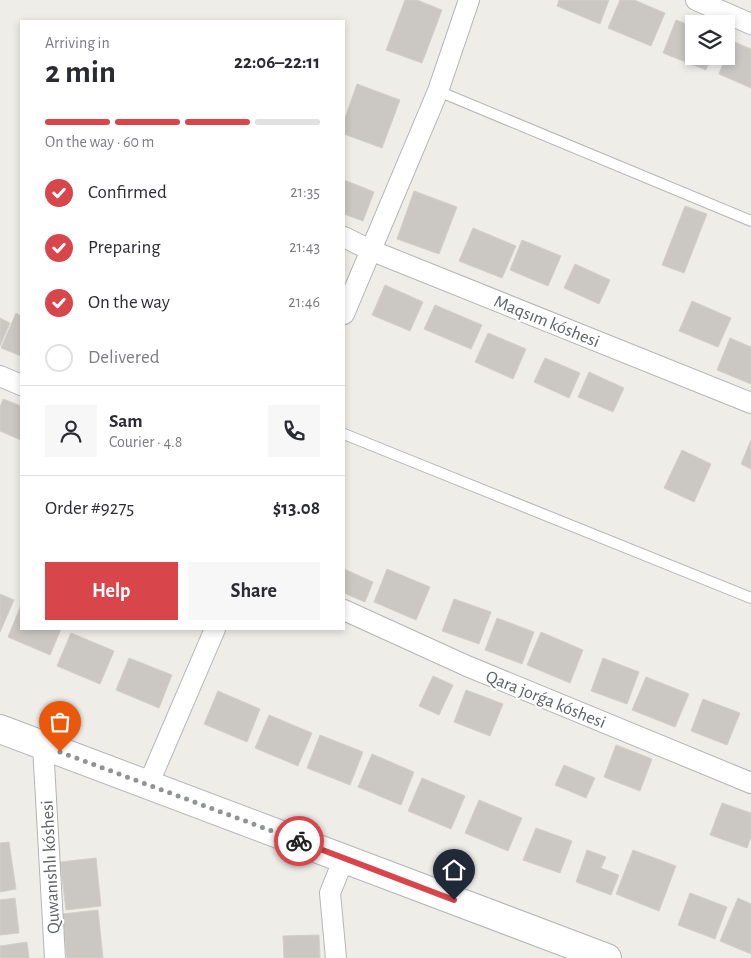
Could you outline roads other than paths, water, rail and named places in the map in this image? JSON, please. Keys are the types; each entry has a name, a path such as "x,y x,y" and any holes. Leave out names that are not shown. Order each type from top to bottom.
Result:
{"main road":[{"path":"0,729 607,958"}],"street":[{"path":"345,312 438,91 469,0"},
{"path":"696,0 751,24"},
{"name":"Maqsım kóshesi","path":"345,238 751,403"},
{"path":"0,376 20,385"},
{"name":"Qara jorǵa kóshesi","path":"345,610 467,666 751,783"},
{"path":"148,785 215,630"},
{"name":"Quwanıshlı kóshesi","path":"43,746 55,958"},
{"path":"336,958 330,893 344,858"}],"lane":[{"path":"438,91 751,221"},
{"path":"345,434 751,598"}]}
